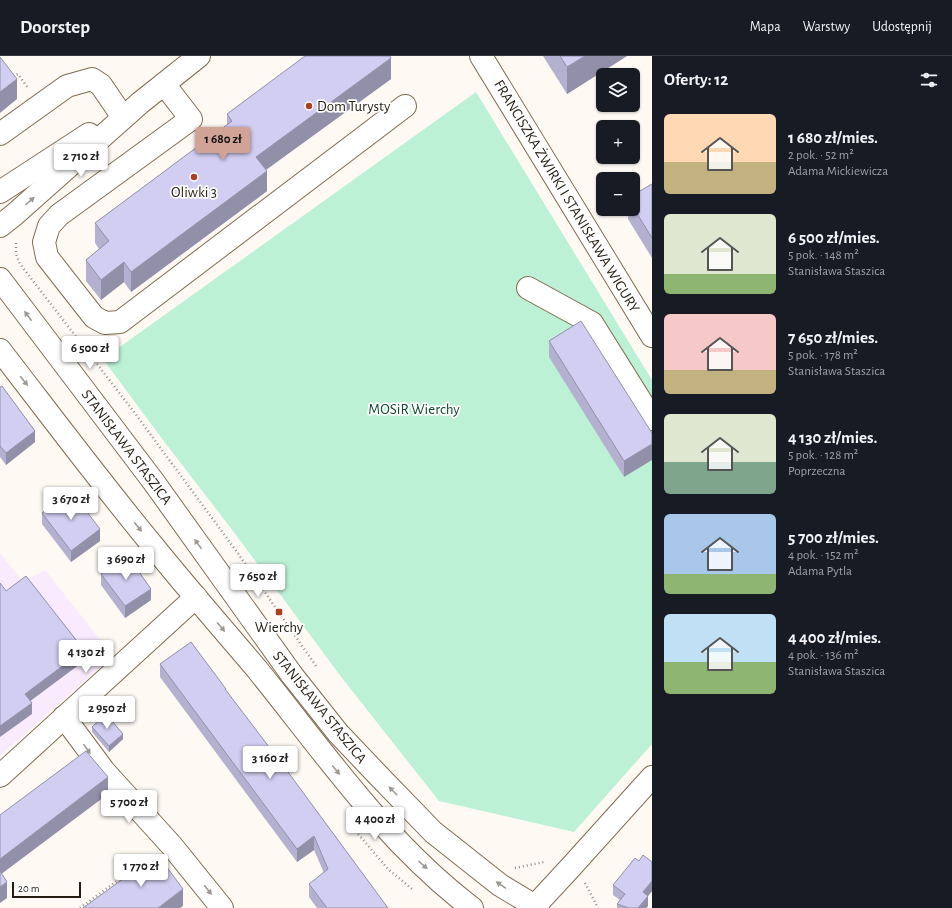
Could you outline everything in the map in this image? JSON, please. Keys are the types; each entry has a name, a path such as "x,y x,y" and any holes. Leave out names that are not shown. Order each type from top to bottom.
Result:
{"main road":[{"path":"0,226 140,103 199,56"},
{"name":"FRANCISZKA ŻWIRKI I STANISŁAWA WIGURY","path":"481,56 652,336"},
{"path":"0,134 67,86 92,79 101,85 120,113"},
{"path":"164,84 191,119 60,214 49,226 44,242 48,257 94,317 105,323 120,322 404,106"},
{"path":"0,192 120,113 140,103"},
{"name":"STANISŁAWA STASZICA","path":"0,279 153,481 292,675 338,733 433,832 500,885 535,907"},
{"path":"528,288 592,323 652,419"},
{"name":"STANISŁAWA STASZICA","path":"0,350 153,546 256,669 311,740 376,817 401,845 472,908"},
{"path":"0,776 196,597"},
{"path":"64,717 104,771 172,846 222,908"},
{"path":"535,907 652,777"}],"path":[{"path":"8,78 18,74 40,105"},
{"path":"32,280 134,412 233,545 320,671"},
{"path":"80,908 155,854"},
{"path":"511,868 544,861"},
{"path":"585,882 598,908"}],"shaded area":[{"path":"0,553 23,582 45,570 113,656 0,756"}],"green space":[{"name":"MOSiR Wierchy","path":"476,92 652,380 652,744 574,832 439,801 342,678 103,359"}],"building":[{"path":"305,56 390,56 391,58 256,157 267,171 131,272 124,262 101,280 86,260 109,241 95,223 232,121 227,114"},
{"path":"560,56 585,56 567,67"},
{"path":"0,57 17,79 0,92"},
{"path":"652,184 652,238 639,216 640,216 640,191"},
{"path":"581,321 652,433 652,444 624,461 549,341"},
{"path":"2,386 35,431 6,453 0,446 0,387"},
{"path":"71,491 100,529 71,551 42,513"},
{"path":"127,555 151,589 125,606 101,574"},
{"path":"26,576 84,650 25,694 32,703 0,726 0,583 6,591"},
{"path":"191,642 388,908 327,908 309,884 328,869 314,836 297,849 160,664"},
{"path":"106,714 123,734 109,746 92,727"},
{"path":"86,751 108,777 0,859 0,815"},
{"path":"157,854 183,889 158,908 83,908"},
{"path":"643,855 652,862 652,881 643,892 648,896 638,908 629,908 617,904 625,894 613,885 635,858 639,861"},
{"path":"0,871 7,882 0,887"}],"place":[{"name":"Dom Turysty","path":"309,106"},
{"name":"Oliwki 3","path":"194,177"},
{"name":"Wierchy","path":"279,612"}]}
